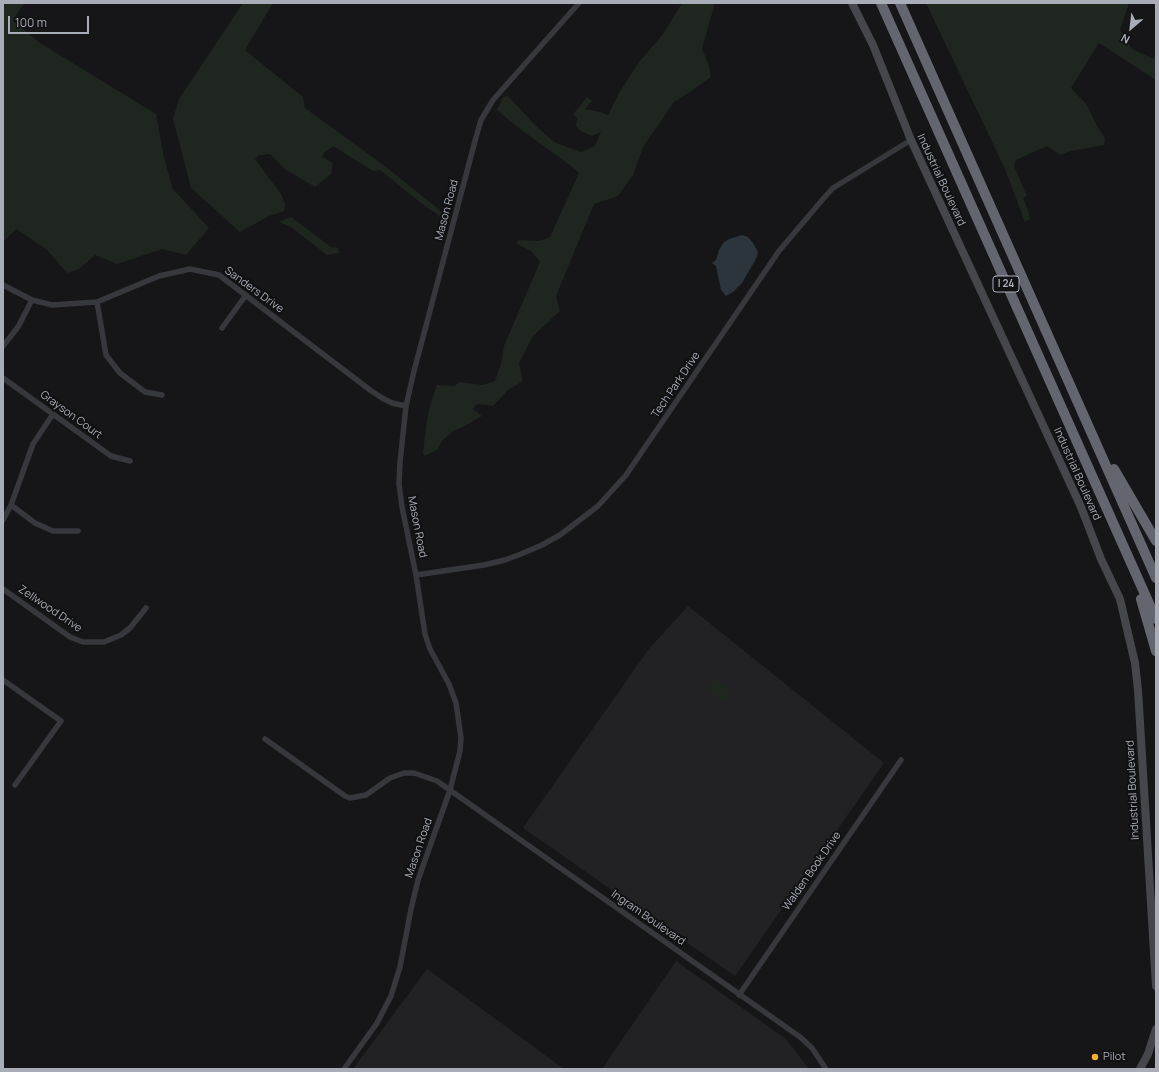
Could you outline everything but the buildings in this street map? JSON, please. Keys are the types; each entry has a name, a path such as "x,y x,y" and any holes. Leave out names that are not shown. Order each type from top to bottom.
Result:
{"highway":[{"name":"I 24","path":"881,3 1156,620"},
{"name":"I 24","path":"900,3 1156,578"},
{"path":"1085,417 1156,541"},
{"path":"1132,564 1156,651"}],"street":[{"name":"Mason Road","path":"344,1069 377,1023 391,996 400,967 418,880 450,790 460,752 461,738 456,703 430,649 425,634 416,575 402,507 399,484 406,406 481,120 493,100 579,3"},
{"name":"Industrial Boulevard","path":"852,3 873,45 911,140 1081,507 1101,558 1120,599 1135,663 1138,690 1156,986"},
{"name":"Tech Park Drive","path":"416,575 484,565 517,556 542,545 586,517 598,506 630,470 779,251 833,188 911,140"},
{"name":"Sanders Drive","path":"3,285 32,300 52,305 97,302 159,276 190,269 219,275 370,390 387,400 406,406"},
{"path":"222,328 246,295"},
{"path":"3,346 18,327 32,300"},
{"path":"97,302 106,355 120,373 145,392 162,395"},
{"name":"Grayson Court","path":"3,378 111,456 130,461"},
{"path":"3,520 11,505 33,444 53,414"},
{"path":"11,505 35,523 53,531 78,530"},
{"name":"Zellwood Drive","path":"3,589 70,637 83,642 104,642 121,635 130,628 146,608"},
{"path":"3,680 60,721 15,785"},
{"name":"Ingram Boulevard","path":"264,739 350,798 366,795 390,778 404,773 414,773 437,781 800,1037 812,1048 826,1069"},
{"name":"Walden Book Drive","path":"739,995 901,760"},
{"path":"1140,1069 1153,1043 1156,1029"}],"shaded area":[{"path":"5,3 24,3 13,20 40,43 156,114 164,158 173,189 209,228 186,255 162,249 117,264 95,255 79,269 67,273 46,249 16,229 3,242 3,7"},
{"path":"243,3 273,3 245,50 303,97 305,108 386,167 447,216 444,219 425,206 380,170 373,171 333,146 323,154 322,157 333,163 331,174 315,187 286,170 270,154 259,155 255,159 281,194 285,204 284,211 269,216 240,232 191,188 173,119 179,99"},
{"path":"682,3 715,3 702,49 709,65 711,77 674,102 643,147 633,175 618,196 594,204 556,296 560,311 533,336 519,363 523,381 508,390 493,406 477,404 473,409 482,416 453,431 442,441 438,449 425,456 423,453 426,426 430,405 437,385 454,386 460,382 483,385 495,381 501,364 504,346 540,262 531,251 516,243 519,240 539,241 550,237 579,173 497,110 503,97 508,96 535,125 554,142 581,152 595,146 601,132 592,136 581,131 576,126 577,118 573,114 587,97 592,101 585,109 608,115 619,93 639,62 663,34"},
{"path":"926,3 1129,3 1120,30 1132,49 1156,60 1156,80 1099,43 1071,88 1087,105 1097,126 1105,138 1104,145 1071,151 1060,155 1047,146 1016,160 1014,166 1027,196 1023,198 1030,219 1025,222 1005,169"},
{"path":"291,217 331,247 338,248 339,253 327,255 291,227 279,222"},
{"path":"742,235 748,237 753,243 758,252 757,257 742,283 733,292 726,296 721,290 716,266 712,263 716,260 723,243 729,239"},
{"path":"688,606 884,763 735,976 523,828 648,650"},
{"path":"715,679 732,691 724,702 707,689"},
{"path":"676,961 786,1039 809,1069 602,1069"},
{"path":"427,969 564,1069 353,1069"}],"place":[{"name":"Pilot","path":"1095,1057"}]}
